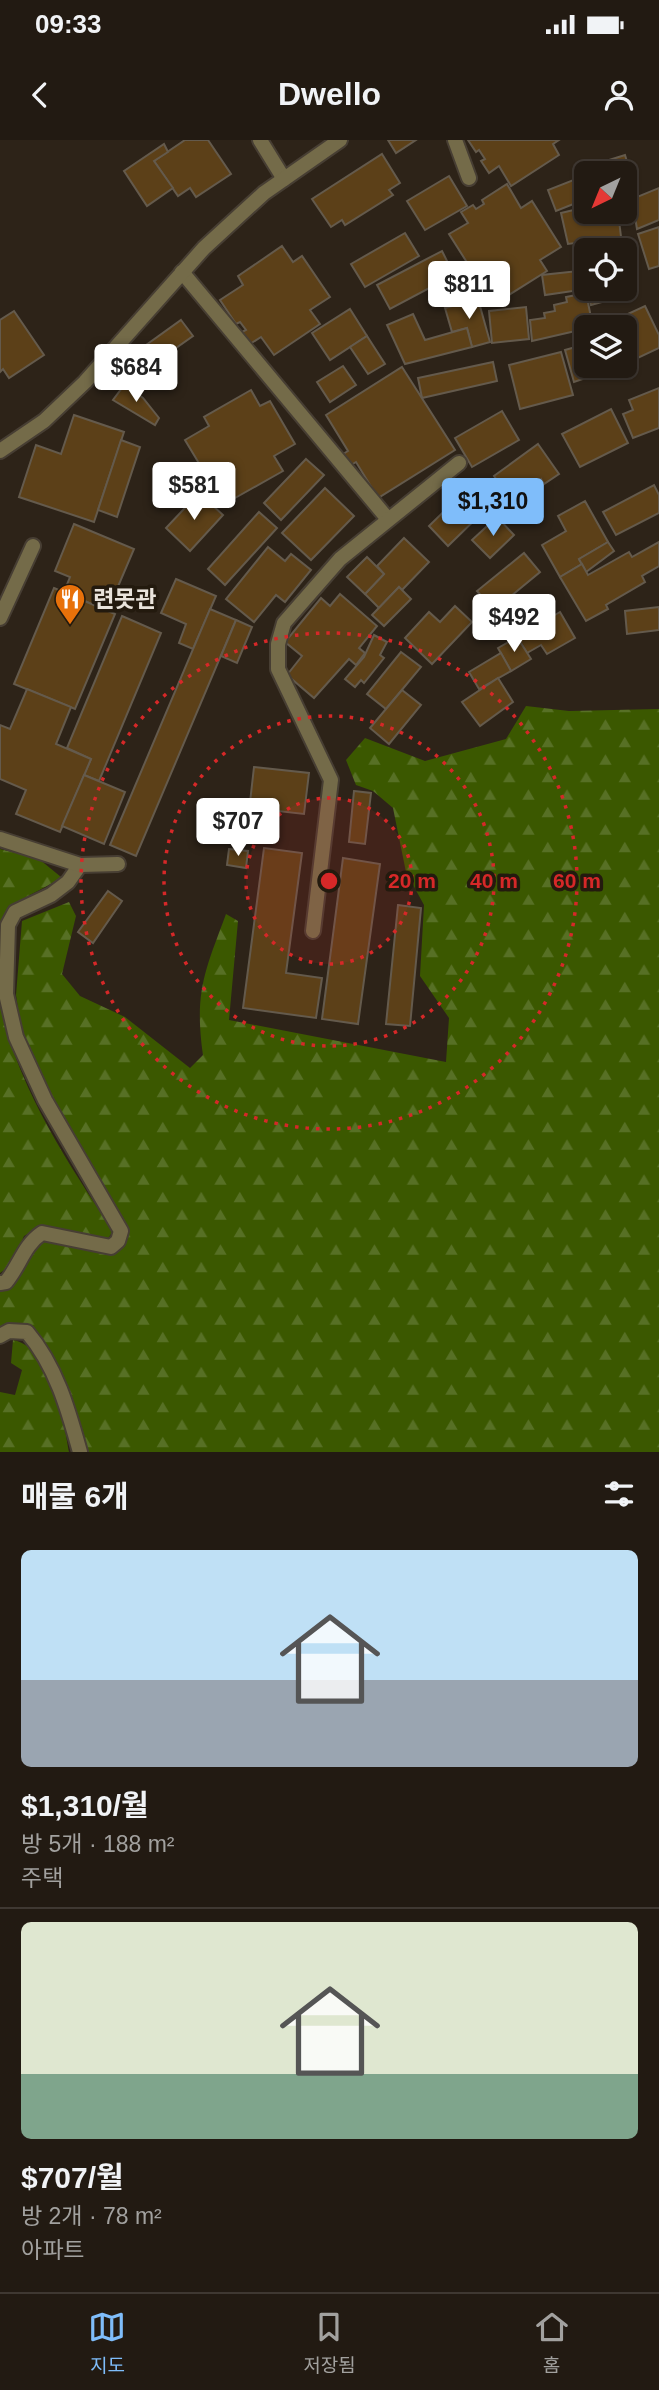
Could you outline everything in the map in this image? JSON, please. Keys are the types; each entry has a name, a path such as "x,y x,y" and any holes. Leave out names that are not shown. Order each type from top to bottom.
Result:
{"street":[{"path":"260,140 284,179"},
{"path":"0,451 44,421 85,382 204,248 284,179 340,140"},
{"path":"455,140 469,178"},
{"path":"182,272 387,518"},
{"path":"313,931 331,780 278,668 278,644 284,623 298,603 340,559 387,518 459,463"},
{"path":"0,618 33,546"},
{"path":"0,839 80,865 118,864"},
{"path":"0,1283 6,1282 17,1269 29,1241 43,1233 111,1247 118,1241 121,1231 45,1100 16,1037 6,995 8,925 15,912 51,895 68,882 80,865"},
{"path":"0,1336 9,1331 27,1332 41,1349 65,1399 80,1452"}],"green space":[{"path":"526,706 569,711 659,709 659,1452 86,1452 66,1385 50,1354 29,1326 0,1329 0,1290 21,1275 45,1241 113,1254 123,1246 128,1236 128,1227 48,1090 22,1034 16,995 22,921 69,902 76,916 62,974 80,996 125,1017 190,1068 203,1055 200,1014 203,982 226,914 238,921 229,1020 446,1062 449,1018 420,976 424,905 406,872 393,808 373,791 356,785 346,760 365,738 425,761 506,739"},
{"path":"0,849 39,859 61,877 13,906 0,922"},
{"path":"0,1004 18,1064 31,1094 78,1178 113,1231 107,1240 43,1225 24,1236 12,1264 0,1273"},
{"path":"13,1340 26,1345 46,1370 59,1404 69,1452 0,1452 0,1392 15,1395 22,1370 11,1363"}],"building":[{"path":"185,140 208,140 231,174 196,197 190,188 178,196 154,161"},
{"path":"388,140 416,140 396,153"},
{"path":"468,140 559,140 553,144 559,155 511,186 499,166 489,173 481,161 485,159"},
{"path":"164,144 168,152 154,161 173,188 147,206 124,171"},
{"path":"382,154 400,183 389,190 393,195 345,225 342,220 331,227 312,199"},
{"path":"625,155 627,161 606,161"},
{"path":"449,176 467,206 425,230 407,201"},
{"path":"574,180 574,204 556,211 548,190"},
{"path":"507,184 521,208 532,201 561,247 540,260 547,271 504,298 490,276 480,283 449,234 468,223 461,212 473,205 476,209 484,204 482,200"},
{"path":"659,188 659,220 637,229 636,224 637,197"},
{"path":"574,210 574,224 619,224 621,237 574,238 574,243 568,244 561,213"},
{"path":"659,227 659,266 649,269 638,234"},
{"path":"405,233 419,256 365,287 351,264"},
{"path":"282,246 293,262 302,256 330,297 310,310 320,324 274,355 261,337 250,344 242,332 246,330 240,322 236,324 220,300 243,285 238,276"},
{"path":"442,251 454,275 390,309 377,285"},
{"path":"574,271 574,291 545,295 542,275"},
{"path":"574,295 574,301 588,301 591,315 574,315 574,331 532,341 530,320 545,318 544,313 555,311 554,305 567,302 566,297"},
{"path":"478,299 490,342 472,347 467,328 452,332 445,308"},
{"path":"590,301 606,301 591,305"},
{"path":"645,306 659,335 659,348 637,358 637,315 626,315"},
{"path":"526,307 529,339 492,343 489,311"},
{"path":"350,309 367,336 330,360 312,333"},
{"path":"14,311 44,355 9,378 3,369 0,372 0,320"},
{"path":"413,314 425,340 467,328 472,347 405,364 387,325"},
{"path":"181,320 193,336 139,374 128,358"},
{"path":"367,336 385,364 368,374 350,347"},
{"path":"574,347 574,378 586,378 574,382 565,350"},
{"path":"561,352 573,395 520,409 509,365"},
{"path":"493,362 497,381 422,398 418,378"},
{"path":"343,366 356,385 330,402 317,382"},
{"path":"402,367 455,450 378,498 356,462 351,465 343,454 348,451 326,415"},
{"path":"125,384 143,398 159,418 155,425 113,400"},
{"path":"659,388 659,428 633,438 623,414 633,410 629,400"},
{"path":"251,390 260,406 270,401 295,444 274,456 283,471 235,498 224,479 212,486 205,474 208,471 204,463 200,465 185,440 209,426 204,417"},
{"path":"611,409 628,443 580,467 562,434"},
{"path":"502,411 519,440 472,467 455,438"},
{"path":"74,415 124,432 94,522 19,497 36,445 61,454"},
{"path":"121,440 140,447 117,517 98,510"},
{"path":"538,444 559,474 544,484 541,479 532,485 535,490 515,505 494,476"},
{"path":"306,459 324,475 281,520 264,503"},
{"path":"654,485 659,495 659,513 616,535 603,512"},
{"path":"469,487 488,507 448,546 429,526"},
{"path":"325,488 354,516 311,560 282,533"},
{"path":"199,493 223,515 190,551 166,528"},
{"path":"585,501 608,542 579,559 582,564 560,577 542,545 566,531 558,516"},
{"path":"259,512 277,528 225,585 208,569"},
{"path":"497,517 514,535 490,558 472,540"},
{"path":"74,524 134,549 114,596 109,594 103,609 64,592 70,577 55,571"},
{"path":"404,538 429,562 402,590 399,587 379,608 365,594 384,574 377,566"},
{"path":"608,542 614,551 586,572 579,559"},
{"path":"659,542 659,566 642,576 645,582 606,605 608,609 586,621 560,577 582,564 588,575 629,552 632,557"},
{"path":"268,547 285,561 291,554 311,570 285,602 276,595 254,622 226,599"},
{"path":"524,553 540,572 494,610 477,591"},
{"path":"367,557 384,574 365,594 347,577"},
{"path":"176,579 216,596 193,649 179,643 186,624 161,613"},
{"path":"399,587 411,599 384,626 372,615"},
{"path":"54,588 115,614 75,709 14,684"},
{"path":"340,594 377,626 359,648 365,653 356,665 349,659 314,698 287,675 302,656 285,642 321,598 330,606"},
{"path":"455,606 472,622 432,664 405,638 429,612 440,622"},
{"path":"659,607 659,630 627,634 625,611"},
{"path":"210,609 236,620 136,856 110,845"},
{"path":"560,612 575,638 547,654 541,645 527,653 517,637"},
{"path":"122,616 161,633 99,781 84,775 91,759 67,748"},
{"path":"236,620 252,627 237,663 221,656"},
{"path":"374,635 387,642 380,655 384,658 364,683 361,680 355,687 345,679 364,657"},
{"path":"517,637 531,659 511,671 498,648"},
{"path":"401,652 421,667 386,709 367,694"},
{"path":"501,653 511,671 479,689 469,672"},
{"path":"498,678 513,702 480,726 462,702"},
{"path":"27,689 71,707 56,744 91,759 60,832 16,814 26,790 0,779 0,725 10,729"},
{"path":"402,690 421,705 389,744 370,728"},
{"path":"254,767 309,773 304,814 278,811 274,842 246,838"},
{"path":"84,775 125,792 104,844 62,826"},
{"path":"354,791 371,793 365,844 349,842"},
{"path":"264,848 302,853 286,973 322,978 316,1018 243,1008"},
{"path":"229,849 248,851 246,868 227,865"},
{"path":"343,858 380,864 358,1024 322,1019"},
{"path":"108,891 122,901 93,943 78,932"},
{"path":"398,905 421,908 410,1026 386,1024"}],"place":[{"name":"련못관","path":"70,626"}]}
